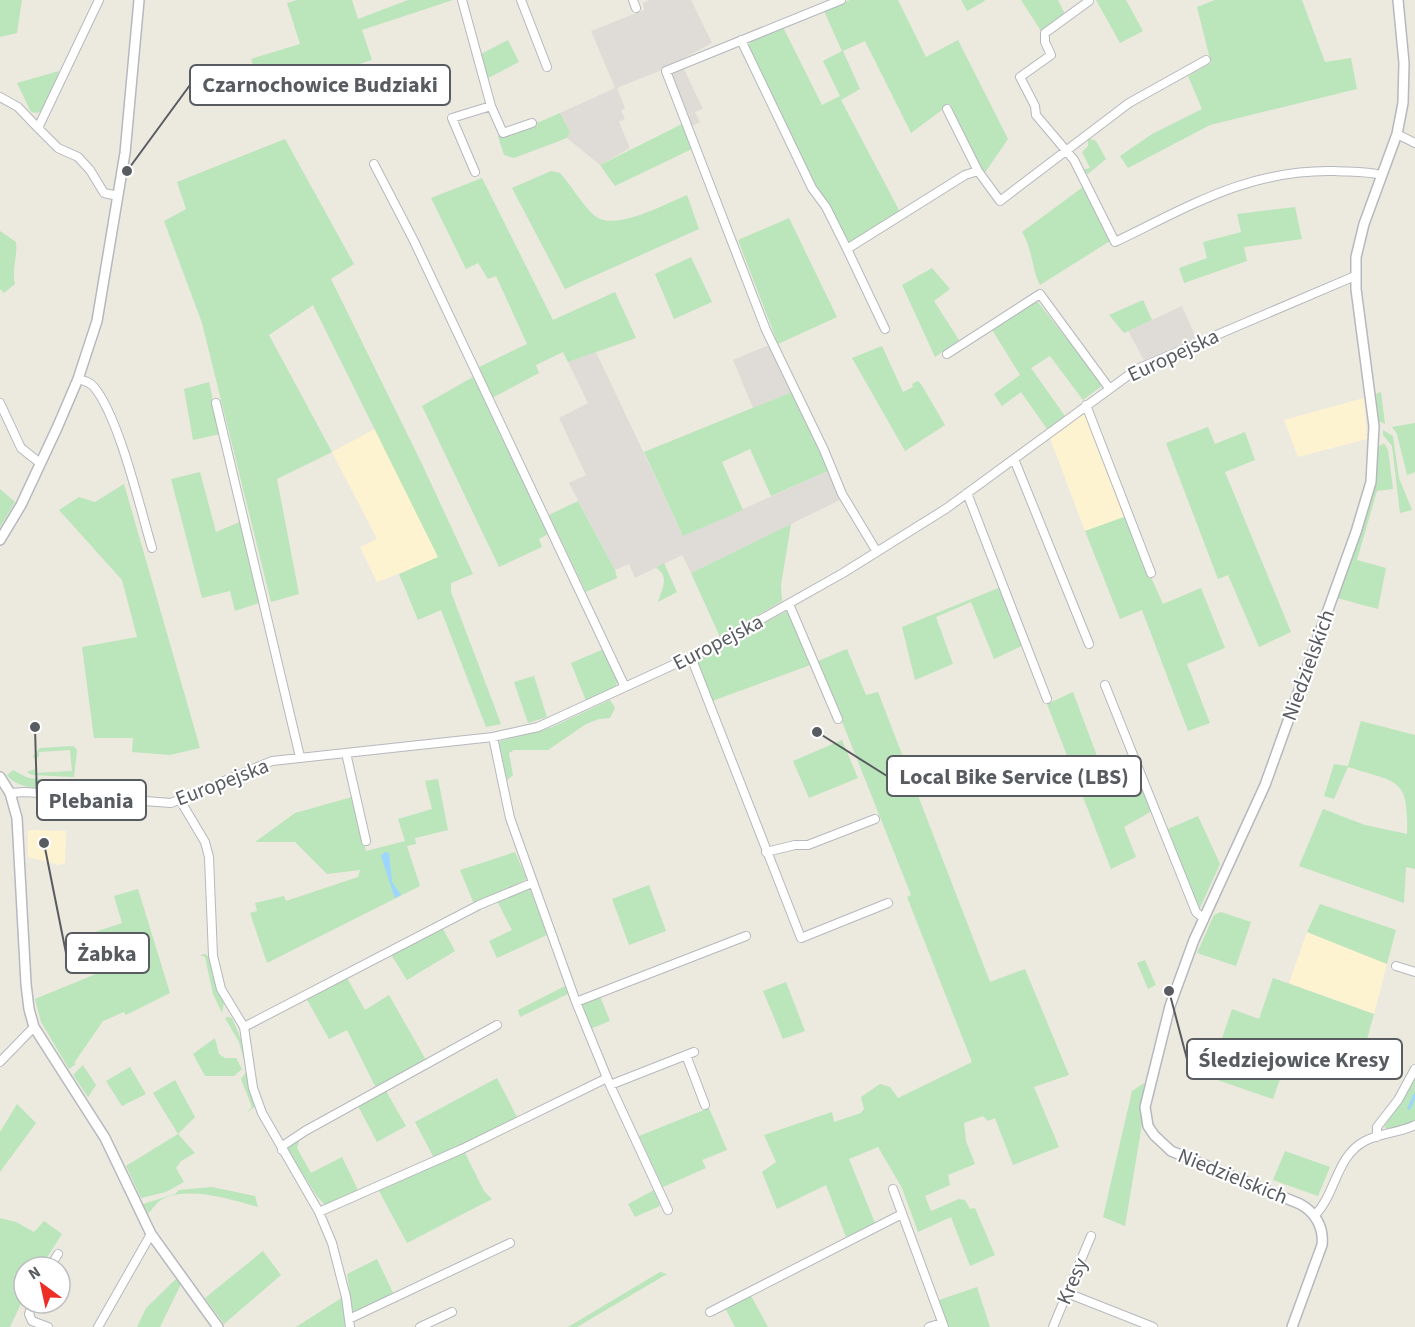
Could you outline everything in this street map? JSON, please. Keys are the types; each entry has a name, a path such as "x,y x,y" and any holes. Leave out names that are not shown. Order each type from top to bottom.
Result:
{"street":[{"path":"39,128 99,0"},
{"path":"0,540 21,505 78,379 101,306 129,123 139,0"},
{"path":"462,0 491,106 504,133 532,123"},
{"path":"521,0 547,67"},
{"path":"841,0 666,71 766,330 824,450 842,494 877,552"},
{"name":"Niedzielskich","path":"1315,1215 1293,1200 1171,1151 1162,1145 1148,1126 1144,1107 1151,1073 1178,981 1264,785 1356,532 1371,482 1374,426 1355,276 1359,240 1397,134 1403,103 1404,63 1398,0"},
{"path":"1089,2 1045,33 1045,42 1051,55 1020,76 1035,106 1036,115 1074,160 1115,242 1186,206 1256,179 1288,173 1325,171 1381,175"},
{"path":"741,40 812,188 826,207 885,329"},
{"path":"947,109 978,171 1000,201 1129,103 1206,60"},
{"path":"0,97 18,107 39,128 48,141 78,157 90,170 104,193 118,196"},
{"path":"475,172 452,117 491,106"},
{"path":"1397,134 1415,143"},
{"path":"374,164 414,241 625,687"},
{"path":"847,249 965,175 978,171"},
{"name":"Europejska","path":"10,793 25,792 157,803 180,800 259,765 300,757 493,737 538,727 692,657 877,552 967,494 1108,388 1148,364 1355,276"},
{"path":"946,354 1040,294 1108,388"},
{"path":"78,379 88,382 95,388 111,420 152,548"},
{"path":"0,403 21,448 40,462"},
{"path":"216,403 300,757"},
{"path":"1086,405 1151,573"},
{"path":"1014,459 1089,644"},
{"path":"967,494 1047,699"},
{"path":"789,604 838,719"},
{"path":"692,657 801,938 888,903"},
{"path":"1105,685 1196,912 1204,919"},
{"path":"493,737 510,818 576,1002 609,1081 669,1210"},
{"path":"346,753 366,842"},
{"path":"0,777 10,793 17,818 28,1009 34,1027 105,1138 151,1234 218,1327"},
{"path":"180,800 207,849 213,956 221,990 244,1027 253,1088 262,1113 319,1212 339,1269 349,1323 510,1243"},
{"path":"766,852 795,845 808,845 875,819"},
{"path":"244,1027 479,905 532,883"},
{"path":"576,1002 746,936"},
{"path":"1395,966 1415,972"},
{"path":"282,1150 284,1145 305,1131 498,1025"},
{"path":"0,1062 34,1027"},
{"path":"319,1212 609,1081 690,1053 705,1105"},
{"path":"1377,1137 1377,1127 1398,1100 1415,1069"},
{"path":"1292,1327 1322,1245 1322,1230 1315,1215 1324,1203 1340,1167 1350,1154 1365,1141 1415,1125"},
{"path":"893,1189 943,1325 929,1327"},
{"path":"710,1312 902,1214"},
{"path":"98,1327 151,1234"},
{"name":"Kresy","path":"1053,1327 1091,1236"},
{"path":"1067,1293 1153,1327"},
{"path":"420,1327 452,1312"},
{"path":"29,1315 32,1321 48,1327"}],"shaded area":[{"path":"649,0 691,0 712,43 657,72 617,88 625,108 621,111 625,119 619,122 630,148 600,165 567,138 570,132 560,113 615,88 591,31 644,10 643,3"},
{"path":"683,67 703,109 695,112 700,122 692,126 670,74"},
{"path":"1182,306 1196,338 1144,360 1128,331"},
{"path":"769,345 792,392 753,408 733,360"},
{"path":"596,352 683,536 830,470 842,499 691,573 682,555 635,578 629,564 615,570 569,483 586,475 559,418 588,403 568,362"},
{"path":"1364,398 1367,439 1298,457 1284,420"},
{"path":"1086,412 1124,517 1085,531 1050,438"},
{"path":"375,429 439,558 377,582 360,547 377,539 332,452"},
{"path":"28,830 66,831 65,863 59,865 28,857"},
{"path":"1307,932 1387,964 1374,1014 1289,983"}],"green space":[{"path":"0,0 22,0 17,33 0,37"},
{"path":"297,0 352,0 358,19 408,0 453,0 362,30 372,60 263,95 251,59 300,44 287,3"},
{"path":"850,0 898,0 926,57 958,40 1008,139 984,174 950,104 911,133 865,41 843,51 860,89 841,100 900,212 849,242 817,190 747,47 752,40 783,27 822,105 840,96 823,61 842,51 824,11"},
{"path":"961,0 984,0 985,1 967,11"},
{"path":"1021,0 1058,0 1065,14 1041,31"},
{"path":"1096,0 1126,0 1143,31 1120,43"},
{"path":"1215,0 1302,0 1325,62 1351,58 1357,89 1210,125 1128,168 1120,156 1152,134 1202,109 1188,76 1211,63 1197,7"},
{"path":"508,40 519,62 488,78 481,54"},
{"path":"59,71 45,110 37,113 31,112 17,83"},
{"path":"560,113 570,132 567,138 514,158 504,155 498,136 509,135"},
{"path":"684,123 694,148 615,186 600,165"},
{"path":"1088,138 1096,141 1106,159 1088,174 1082,170 1090,168 1082,152 1088,146"},
{"path":"285,139 354,264 331,279 473,574 451,583 451,592 501,724 486,727 441,610 418,620 399,574 438,557 313,305 269,335 332,452 277,479 299,594 271,602 202,323 164,221 186,209 177,182"},
{"path":"551,171 560,173 590,212 604,220 627,219 687,195 699,229 565,289 512,188"},
{"path":"482,178 553,320 615,292 636,338 568,362 563,352 536,365 539,373 492,398 479,367 527,344 496,276 488,279 478,263 466,269 431,198"},
{"path":"1083,187 1110,241 1040,285 1026,238 1022,232"},
{"path":"1295,207 1302,239 1244,247 1247,261 1184,283 1179,268 1207,258 1203,242 1241,232 1237,214"},
{"path":"789,218 837,317 778,344 738,240"},
{"path":"0,231 16,242 15,284 4,293 0,289"},
{"path":"691,257 712,302 674,319 655,274"},
{"path":"932,268 950,289 934,301 959,340 935,357 902,285"},
{"path":"1143,300 1152,320 1124,333 1109,315"},
{"path":"1037,301 1103,385 1083,400 1050,356 1031,368 1065,416 1047,429 1021,392 1002,406 994,394 1020,375 991,328"},
{"path":"882,346 903,392 913,387 912,384 918,381 945,425 905,451 852,358"},
{"path":"473,377 550,533 539,539 542,547 499,567 422,406"},
{"path":"209,382 220,434 193,440 184,389"},
{"path":"792,392 830,470 771,496 750,449 722,462 743,510 683,536 644,452"},
{"path":"1381,392 1385,424 1379,421 1376,394"},
{"path":"1415,423 1415,472 1407,475 1397,434 1392,427"},
{"path":"1208,427 1215,444 1245,432 1255,460 1225,472 1291,632 1259,647 1228,575 1218,579 1166,443"},
{"path":"1383,430 1393,436 1399,478 1412,510 1400,513 1392,446 1383,435"},
{"path":"1384,443 1388,450 1393,489 1377,491 1357,560 1386,568 1378,609 1337,598 1372,496 1379,446"},
{"path":"200,472 216,532 242,521 262,602 235,611 230,591 202,598 171,479"},
{"path":"124,484 200,748 170,755 132,752 133,738 94,738 82,647 137,637 122,580 59,510 79,497 95,502"},
{"path":"0,489 15,502 0,527"},
{"path":"578,501 615,570 617,578 586,592 549,515"},
{"path":"1124,517 1163,604 1201,588 1225,648 1187,664 1210,723 1188,731 1142,610 1120,619 1085,531"},
{"path":"791,524 781,585 782,601 720,637 691,573"},
{"path":"664,563 677,592 658,602 664,579 656,568"},
{"path":"1001,587 1022,646 994,659 971,602 936,617 953,664 915,680 902,627"},
{"path":"787,611 813,664 712,701 696,660"},
{"path":"604,649 618,681 615,687 586,701 571,663"},
{"path":"847,649 866,695 878,692 990,982 1025,969 1069,1075 1034,1087 1059,1147 1013,1165 995,1118 988,1121 983,1116 964,1123 966,1141 975,1164 948,1175 950,1185 925,1196 931,1211 959,1199 965,1200 970,1209 975,1208 995,1255 970,1266 951,1217 918,1232 902,1188 878,1147 849,1159 875,1223 846,1237 826,1185 777,1209 762,1172 776,1162 764,1135 832,1112 834,1122 861,1113 864,1109 861,1097 880,1084 890,1087 898,1098 972,1062 907,897 911,895 818,661"},
{"path":"534,676 547,717 528,723 514,682"},
{"path":"1073,692 1106,780 1135,769 1152,811 1124,827 1136,857 1111,869 1047,704"},
{"path":"610,700 615,708 610,718 586,724 548,750 514,750 509,753 513,775 507,780 499,743 501,741 552,727"},
{"path":"1361,721 1415,735 1415,869 1406,867 1404,903 1299,866 1323,809 1365,825 1407,834 1406,802 1397,785 1389,780 1348,767 1334,799 1324,796 1334,764 1348,766"},
{"path":"842,740 858,778 809,798 793,761"},
{"path":"73,746 77,750 74,777 32,775 27,772 35,769 35,773 72,771 70,750 39,752 39,757 34,758 35,761 33,756 40,748"},
{"path":"13,770 28,778 70,781 72,791 27,787 7,775"},
{"path":"438,779 448,830 415,838 416,844 407,846 420,886 267,963 250,913 257,911 255,903 284,896 286,901 358,877 360,870 327,874 295,842 255,842 295,813 352,797 366,851 405,841 398,819 432,809 425,781"},
{"path":"1198,816 1220,864 1199,910 1168,829"},
{"path":"515,852 527,879 474,904 460,870"},
{"path":"649,885 666,931 629,945 612,899"},
{"path":"138,889 170,993 126,1015 124,1012 103,1021 74,1063 76,1064 69,1069 41,1022 35,999 108,969 95,932 122,923 114,896"},
{"path":"525,889 531,891 547,935 497,958 489,941 512,930 497,901"},
{"path":"1320,904 1396,930 1387,964 1307,932"},
{"path":"1221,912 1251,922 1236,966 1197,953 1214,915"},
{"path":"442,927 455,951 407,980 390,953"},
{"path":"205,954 209,957 224,1002 222,1013 213,994 205,957 200,955"},
{"path":"1145,960 1156,985 1148,989 1137,963"},
{"path":"346,976 365,1010 389,995 426,1060 376,1088 347,1030 329,1039 306,998"},
{"path":"1273,978 1374,1014 1362,1057 1345,1051 1339,1073 1288,1056 1273,1099 1188,1070 1193,1052 1215,1059 1232,1009 1259,1019"},
{"path":"786,982 805,1031 783,1039 763,991"},
{"path":"565,986 568,994 520,1017 518,1010"},
{"path":"600,996 610,1021 590,1029 581,1004"},
{"path":"225,1018 232,1018 241,1039 256,1106 246,1113 252,1107 241,1079 247,1071 239,1042"},
{"path":"215,1038 219,1054 225,1058 236,1058 242,1069 234,1076 205,1076 193,1054"},
{"path":"83,1065 96,1085 88,1097 73,1075"},
{"path":"130,1067 146,1094 122,1106 106,1081"},
{"path":"497,1078 517,1117 434,1158 415,1122"},
{"path":"1415,1078 1415,1122 1390,1130 1384,1127"},
{"path":"175,1080 195,1117 178,1134 153,1093"},
{"path":"1144,1083 1142,1124 1125,1226 1103,1217 1132,1091"},
{"path":"386,1091 406,1126 377,1142 358,1106"},
{"path":"17,1104 36,1123 0,1172 0,1132"},
{"path":"709,1108 727,1150 702,1160 706,1168 663,1187 639,1136"},
{"path":"178,1134 195,1153 181,1161 176,1168 184,1182 166,1192 141,1198 126,1166"},
{"path":"300,1138 297,1148 311,1173 342,1157 359,1192 325,1205 316,1195 288,1150 289,1145"},
{"path":"464,1151 484,1191 492,1199 407,1243 379,1191"},
{"path":"1285,1151 1330,1167 1318,1196 1273,1180"},
{"path":"212,1187 255,1196 258,1207 210,1195 196,1194 171,1196 161,1200 148,1214 143,1204 175,1194 179,1190"},
{"path":"654,1190 660,1206 635,1217 628,1204"},
{"path":"0,1218 16,1222 34,1232 44,1221 62,1234 49,1255 12,1255 12,1315 16,1315 10,1327 0,1327"},
{"path":"263,1251 281,1275 224,1324 205,1298"},
{"path":"377,1259 394,1295 353,1313 347,1274"},
{"path":"660,1272 667,1274 577,1327 568,1327"},
{"path":"177,1278 181,1284 160,1327 137,1327 146,1308"},
{"path":"977,1287 990,1327 948,1327 939,1300"},
{"path":"751,1296 768,1327 735,1327 725,1308"},
{"path":"343,1297 346,1327 296,1327"}],"water":[{"path":"385,852 389,853 392,882 401,895 395,898 381,856"}],"waterway":[{"path":"1409,1108 1415,1095"}],"place":[{"name":"Czarnochowice Budziaki","path":"127,171"},
{"name":"Plebania","path":"35,727"},
{"name":"Local Bike Service (LBS)","path":"817,732"},
{"name":"Żabka","path":"44,843"},
{"name":"Śledziejowice Kresy","path":"1169,991"}]}
